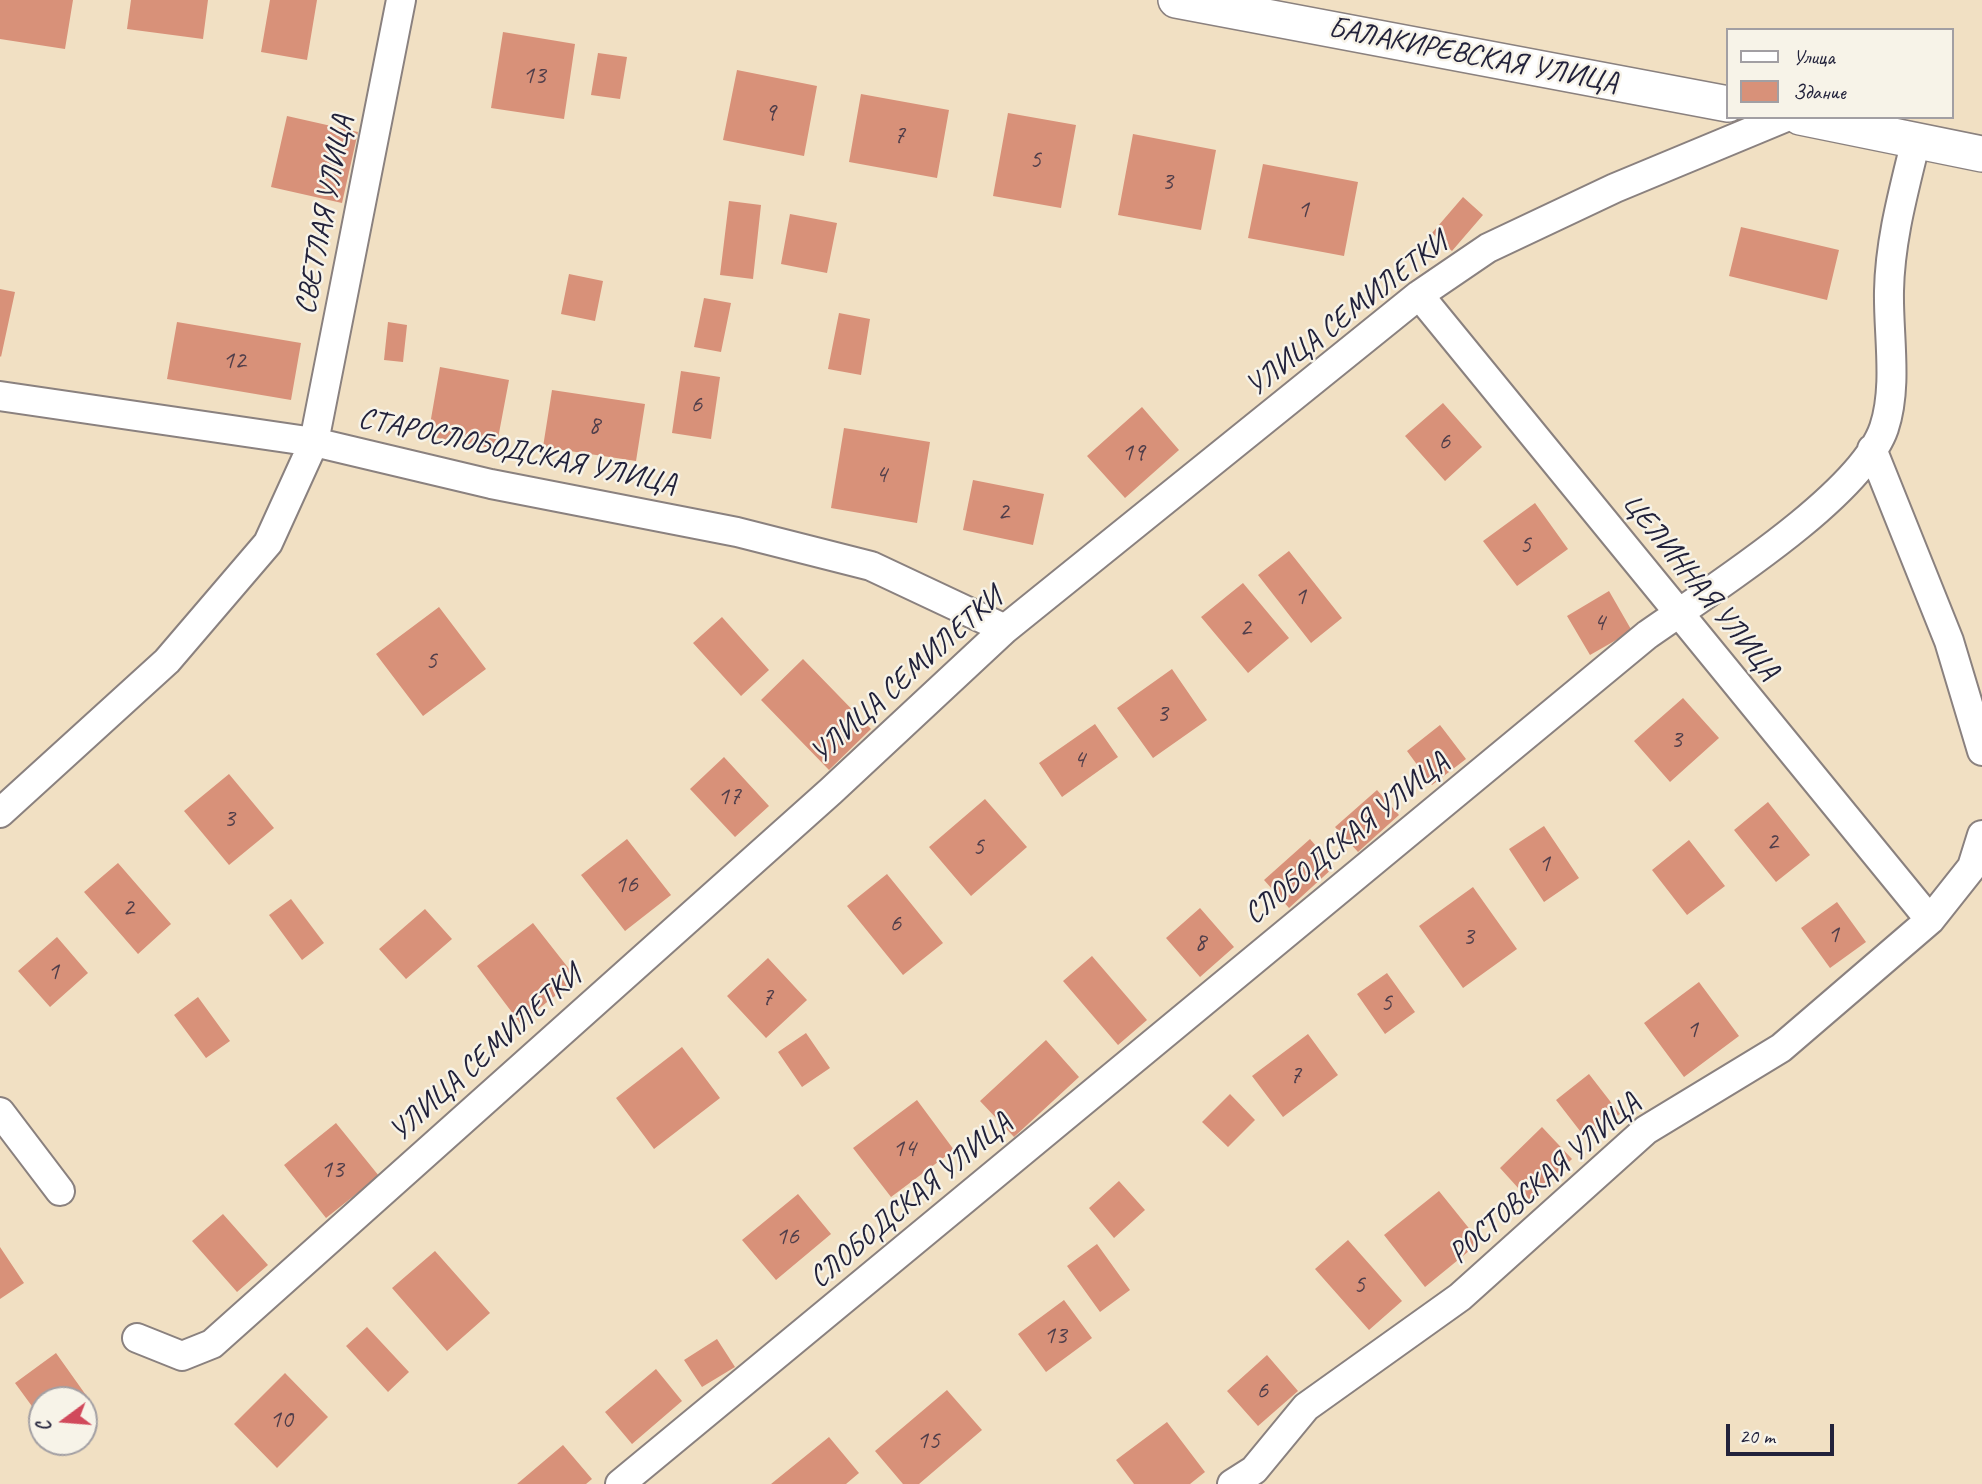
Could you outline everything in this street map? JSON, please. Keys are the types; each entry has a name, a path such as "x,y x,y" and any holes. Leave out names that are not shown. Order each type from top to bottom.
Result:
{"street":[{"name":"СВЕТЛАЯ УЛИЦА","path":"0,813 167,661 268,543 314,442 401,0"},
{"name":"БАЛАКИРЕВСКАЯ УЛИЦА","path":"1176,0 1727,104"},
{"name":"УЛИЦА СЕМИЛЕТКИ","path":"137,1338 182,1356 212,1344 831,791 1005,629 1419,295 1488,248 1615,188 1781,119"},
{"path":"1810,119 1982,154"},
{"name":"СЛОБОДСКАЯ УЛИЦА","path":"620,1484 1636,644 1811,516 1863,466 1884,428 1889,387 1889,289 1894,232 1916,140"},
{"name":"ЦЕЛИННАЯ УЛИЦА","path":"1419,295 1930,920"},
{"name":"СТАРОСЛОБОДСКАЯ УЛИЦА","path":"0,396 314,442 491,484 737,531 871,566 1005,629"},
{"path":"1872,449 1949,640 1982,751"},
{"name":"РОСТОВСКАЯ УЛИЦА","path":"1232,1484 1254,1470 1306,1407 1460,1297 1646,1130 1781,1048 1930,920 1972,867 1982,835"},
{"path":"0,1112 60,1191"}],"building":[{"path":"0,0 73,0 65,49 0,39"},
{"path":"131,0 208,0 203,39 127,29"},
{"path":"270,0 317,0 307,60 261,52"},
{"path":"503,32 575,44 564,119 491,108"},
{"path":"598,53 627,57 620,99 591,95"},
{"path":"737,70 817,86 804,156 723,140"},
{"path":"861,94 949,110 937,178 849,162"},
{"path":"1008,113 1076,125 1061,208 993,196"},
{"path":"287,116 358,132 342,203 271,187"},
{"path":"1133,134 1216,150 1201,230 1118,215"},
{"path":"1263,164 1358,182 1344,256 1248,238"},
{"path":"1463,197 1483,215 1452,251 1432,233"},
{"path":"729,201 761,205 753,279 720,275"},
{"path":"790,214 837,223 827,273 781,264"},
{"path":"1741,227 1839,250 1827,300 1729,276"},
{"path":"569,274 603,281 595,321 561,314"},
{"path":"0,289 15,292 1,357 0,356"},
{"path":"704,298 731,303 721,352 694,347"},
{"path":"839,313 870,319 861,375 828,369"},
{"path":"177,322 301,343 291,400 167,379"},
{"path":"388,322 407,325 403,362 384,360"},
{"path":"440,367 509,380 496,449 428,436"},
{"path":"681,371 720,377 711,439 672,433"},
{"path":"552,390 645,404 636,461 543,447"},
{"path":"1443,403 1482,447 1445,481 1405,436"},
{"path":"1142,407 1179,450 1125,498 1087,456"},
{"path":"844,428 930,442 917,523 831,508"},
{"path":"973,480 1044,494 1033,545 963,530"},
{"path":"1535,503 1568,549 1517,586 1483,541"},
{"path":"1289,551 1342,618 1311,643 1258,575"},
{"path":"1243,583 1289,638 1248,673 1201,617"},
{"path":"1609,591 1632,631 1590,655 1567,616"},
{"path":"439,607 486,669 423,716 376,654"},
{"path":"722,617 769,670 741,696 693,643"},
{"path":"803,659 871,729 829,770 761,700"},
{"path":"1172,669 1207,720 1153,758 1117,708"},
{"path":"1683,698 1719,738 1670,782 1634,741"},
{"path":"1095,724 1118,757 1062,797 1039,763"},
{"path":"1440,725 1466,759 1432,785 1407,751"},
{"path":"724,757 769,806 735,837 690,789"},
{"path":"229,774 274,828 229,865 184,811"},
{"path":"1377,790 1399,815 1358,852 1335,827"},
{"path":"985,799 1027,847 971,896 929,847"},
{"path":"1768,802 1810,855 1776,882 1734,830"},
{"path":"1544,826 1579,878 1544,902 1509,849"},
{"path":"627,839 671,895 625,931 581,875"},
{"path":"1310,839 1334,867 1289,908 1264,880"},
{"path":"1689,840 1725,886 1687,915 1652,870"},
{"path":"118,863 171,924 138,954 84,892"},
{"path":"887,874 943,943 903,975 847,906"},
{"path":"1473,887 1517,949 1463,988 1419,926"},
{"path":"291,899 324,943 302,960 269,915"},
{"path":"1837,902 1866,942 1830,968 1801,928"},
{"path":"1200,908 1234,947 1200,977 1166,938"},
{"path":"425,909 452,939 406,979 379,949"},
{"path":"533,923 577,979 520,1023 477,966"},
{"path":"57,937 88,973 50,1007 18,971"},
{"path":"1092,956 1147,1020 1118,1045 1063,981"},
{"path":"768,958 807,1000 766,1038 727,996"},
{"path":"1387,973 1415,1012 1385,1034 1357,994"},
{"path":"1699,982 1739,1036 1684,1077 1644,1023"},
{"path":"198,997 230,1041 206,1058 174,1015"},
{"path":"806,1033 830,1068 802,1087 778,1052"},
{"path":"1308,1034 1338,1075 1283,1117 1252,1076"},
{"path":"1046,1040 1079,1077 1014,1137 980,1101"},
{"path":"682,1047 720,1098 654,1149 616,1098"},
{"path":"1589,1074 1620,1114 1587,1140 1556,1100"},
{"path":"1230,1094 1255,1120 1228,1147 1202,1122"},
{"path":"917,1100 954,1150 891,1197 853,1148"},
{"path":"336,1123 379,1176 326,1218 284,1165"},
{"path":"1542,1127 1572,1159 1529,1200 1500,1168"},
{"path":"1119,1181 1145,1210 1114,1238 1089,1208"},
{"path":"1439,1191 1480,1242 1425,1287 1384,1235"},
{"path":"798,1194 831,1234 776,1280 742,1240"},
{"path":"223,1214 268,1265 237,1292 192,1241"},
{"path":"1348,1240 1402,1301 1369,1330 1315,1269"},
{"path":"1097,1244 1130,1290 1100,1312 1067,1266"},
{"path":"0,1247 24,1283 0,1299"},
{"path":"435,1251 490,1313 447,1351 392,1288"},
{"path":"1064,1300 1092,1338 1046,1372 1018,1334"},
{"path":"367,1327 409,1372 388,1392 346,1346"},
{"path":"717,1339 735,1367 702,1387 684,1360"},
{"path":"56,1353 79,1386 28,1386 28,1401 15,1383"},
{"path":"1267,1355 1298,1391 1258,1426 1227,1391"},
{"path":"656,1369 682,1401 632,1444 605,1412"},
{"path":"285,1373 328,1417 277,1468 234,1424"},
{"path":"947,1390 982,1430 919,1484 903,1484 875,1451"},
{"path":"1167,1422 1205,1472 1190,1484 1134,1484 1116,1460"},
{"path":"829,1437 859,1473 846,1484 771,1484"},
{"path":"563,1445 592,1479 586,1484 517,1484"}]}
